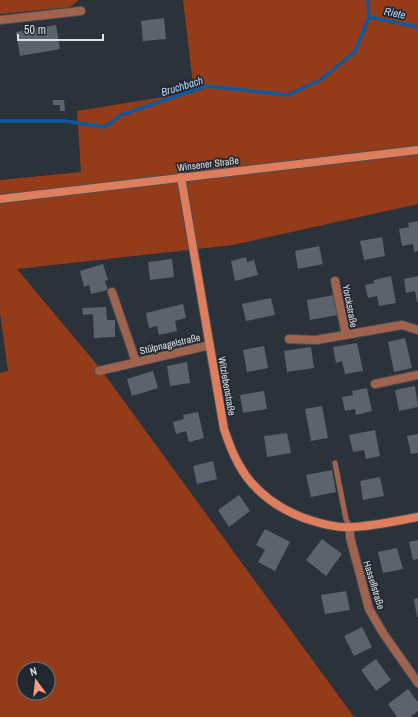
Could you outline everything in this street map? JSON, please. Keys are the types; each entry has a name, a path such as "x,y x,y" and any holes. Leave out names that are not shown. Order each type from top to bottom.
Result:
{"street":[{"path":"0,20 81,12"},
{"name":"Winsener Straße","path":"0,199 418,150"},
{"name":"Witzlebenstraße","path":"181,177 224,429 239,465 248,478 261,492 285,510 300,517 332,526 372,526 418,517"},
{"name":"Yorckstraße","path":"335,281 346,335"},
{"name":"Stülpnagelstraße","path":"112,292 136,362"},
{"name":"Yorckstraße","path":"289,339 316,340 402,325 418,330"},
{"name":"Stülpnagelstraße","path":"99,371 210,345"},
{"path":"375,384 418,375"},
{"name":"Hassellstraße","path":"350,527 350,536 369,610 383,634 418,683"}],"lane":[{"path":"334,463 346,519 350,527"}],"shaded area":[{"path":"0,0 79,0 70,7 0,14"},
{"path":"183,0 418,0 418,204 233,245 17,269 99,367 354,717 0,717 0,373 8,371 0,312 0,180 81,172 77,111 194,92"}],"building":[{"path":"164,18 166,39 143,41 141,21"},
{"path":"56,25 60,49 20,56 16,32"},
{"path":"53,100 64,100 65,111 60,111 60,105 53,105"},
{"path":"418,221 418,251 414,252 413,244 402,246 399,229 409,227 408,223"},
{"path":"382,237 385,256 364,260 360,241"},
{"path":"319,246 323,264 298,269 295,251"},
{"path":"246,257 247,262 254,260 258,275 235,281 231,261"},
{"path":"172,259 174,277 150,280 148,262"},
{"path":"103,264 108,280 105,281 108,290 91,294 89,285 84,287 80,271"},
{"path":"391,276 396,303 379,306 377,296 368,298 365,285 374,283 374,280"},
{"path":"418,276 417,302 415,291 406,293 404,279"},
{"path":"334,295 338,315 310,320 307,300"},
{"path":"271,298 275,315 246,321 242,304"},
{"path":"183,304 186,318 175,321 177,331 159,335 157,326 149,328 146,313"},
{"path":"106,307 107,320 115,320 115,337 94,338 93,314 83,315 82,308"},
{"path":"405,338 412,368 394,372 388,342"},
{"path":"357,343 363,371 345,374 342,361 336,363 333,347"},
{"path":"264,346 268,368 247,372 243,350"},
{"path":"311,347 314,368 287,372 284,351"},
{"path":"187,362 190,383 170,386 167,366"},
{"path":"153,371 158,388 132,396 127,379"},
{"path":"415,386 418,407 399,411 395,390"},
{"path":"367,388 372,411 356,415 355,409 345,411 342,397 353,395 352,391"},
{"path":"264,391 267,409 243,413 240,395"},
{"path":"322,406 328,438 311,441 305,409"},
{"path":"198,412 204,438 189,442 186,431 176,434 173,422 184,419 183,415"},
{"path":"375,430 380,456 366,459 364,450 353,452 349,435"},
{"path":"287,433 291,453 267,457 264,436"},
{"path":"418,434 418,453 411,454 407,436"},
{"path":"213,461 217,479 197,484 193,466"},
{"path":"332,470 336,492 311,497 306,475"},
{"path":"380,477 384,496 363,500 360,481"},
{"path":"239,495 250,511 229,527 218,510"},
{"path":"265,529 290,542 275,571 258,562 265,550 256,545"},
{"path":"322,539 342,554 326,576 306,560"},
{"path":"418,540 418,559 413,560 409,542"},
{"path":"397,548 403,569 383,573 378,552"},
{"path":"346,591 350,610 325,614 321,595"},
{"path":"418,598 418,617 417,617 414,599"},
{"path":"362,627 372,647 354,656 344,636"},
{"path":"376,659 391,680 376,691 361,670"},
{"path":"408,689 418,702 418,711 410,717 397,717 388,704"}],"waterway":[{"name":"Bruchbach","path":"0,121 65,121 105,127 121,115 206,86 288,95 320,80 355,52 369,17 368,0"},
{"name":"Riete","path":"369,17 418,27"}]}
